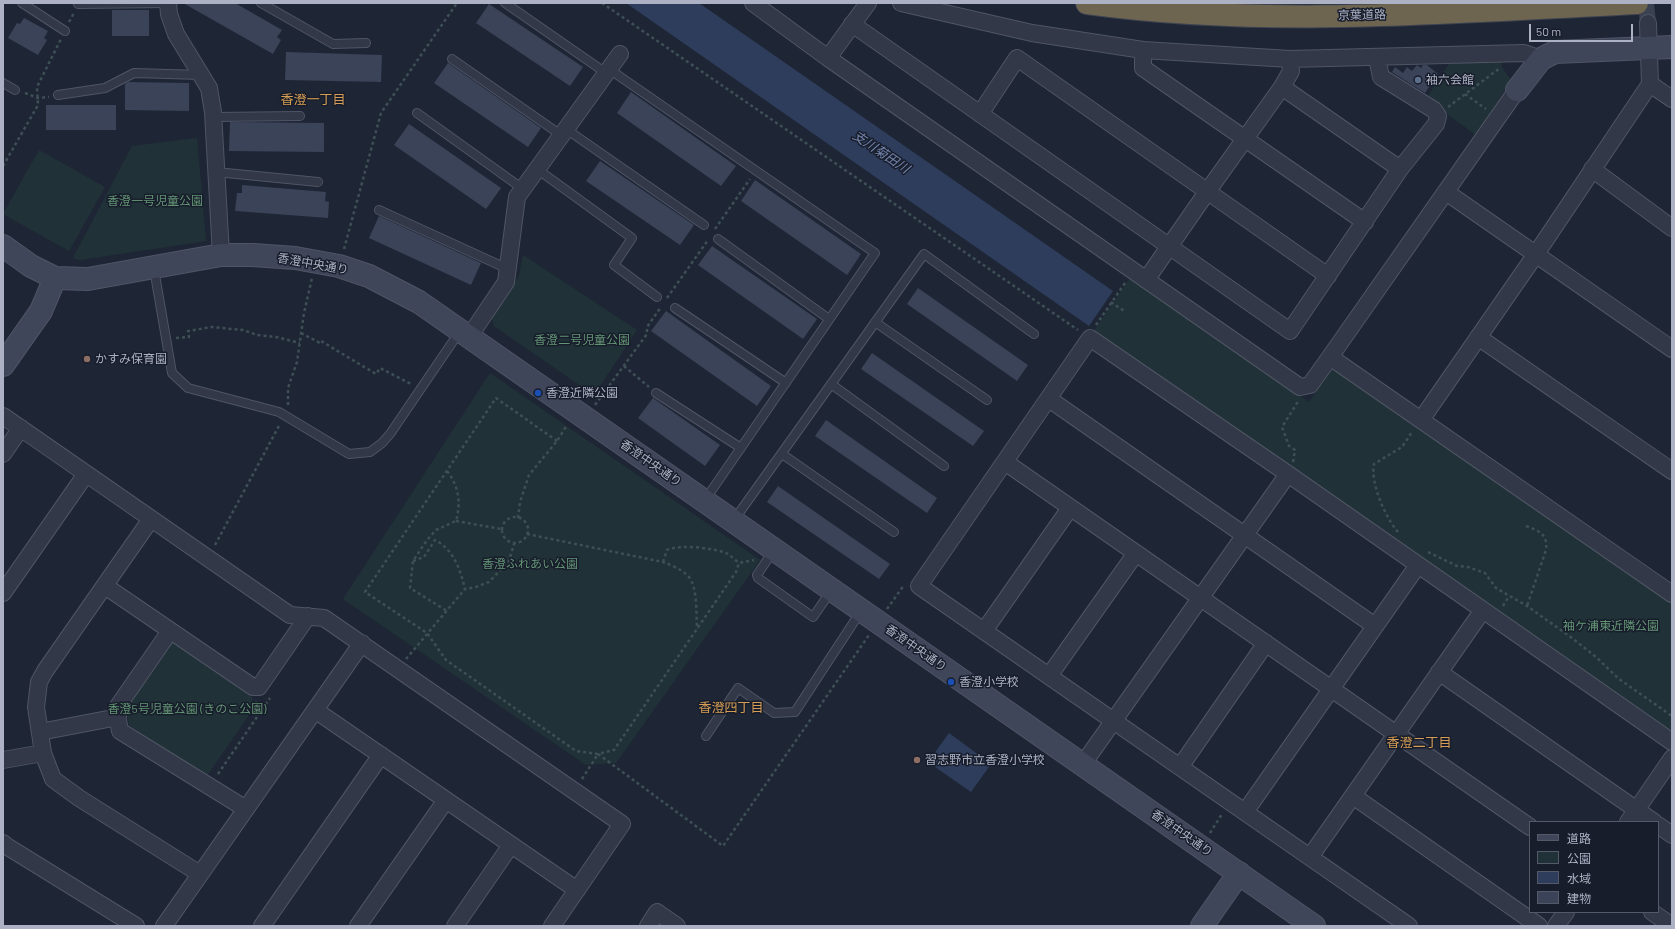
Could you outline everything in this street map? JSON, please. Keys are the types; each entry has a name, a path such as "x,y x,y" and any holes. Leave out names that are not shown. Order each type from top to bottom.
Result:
{"highway":[{"name":"京葉道路","path":"1087,3 1131,8 1222,14 1263,16 1341,16 1417,14 1637,3"}],"street":[{"path":"168,3 169,14 176,34 209,88 213,117 220,255"},
{"path":"753,3 828,58 1300,387 1310,385 1517,90 1541,60 1555,52 1672,47"},
{"path":"828,58 868,3"},
{"path":"902,3 1032,33 1143,50 1290,60 1524,53 1541,60"},
{"path":"1421,420 1536,254 1650,84 1648,23"},
{"path":"852,24 1290,331 1400,169 1436,124 1438,116 1434,110 1381,77 1377,58"},
{"path":"1143,50 1143,68 1365,222"},
{"path":"464,334 506,282 517,197 620,54"},
{"path":"980,114 1017,58 1328,276"},
{"path":"1146,280 1282,87 1291,71 1290,60"},
{"path":"1650,84 1672,99"},
{"path":"1282,87 1400,169"},
{"path":"1592,169 1672,228"},
{"path":"1446,192 1672,349"},
{"name":"香澄中央通り","path":"3,246 31,266 55,278 88,279 220,255 253,255 295,258 339,266 369,276 419,302 1314,926"},
{"path":"3,365 41,311 55,278"},
{"path":"1409,926 919,586 1049,399 1089,337 1672,742"},
{"path":"1478,337 1672,471"},
{"path":"1330,357 1672,594"},
{"path":"1049,399 1375,626"},
{"path":"3,416 290,615 324,618 622,824 552,926"},
{"path":"3,454 21,428"},
{"path":"1005,462 1529,826"},
{"path":"3,593 86,474"},
{"path":"1083,764 1115,721 1288,474"},
{"path":"984,631 1070,508"},
{"path":"150,519 45,671 39,682 36,694 36,707 43,753 52,779 200,874"},
{"path":"1049,676 1136,553"},
{"path":"1245,812 1418,565"},
{"path":"105,586 253,687 259,687 308,616"},
{"path":"1310,857 1483,610"},
{"path":"170,631 116,709 120,731 246,809"},
{"path":"164,926 362,643"},
{"path":"1180,767 1266,644"},
{"path":"1439,672 1632,816 1650,821"},
{"path":"315,710 577,890"},
{"path":"40,732 118,717"},
{"path":"3,760 43,753"},
{"path":"262,926 381,755"},
{"path":"1632,816 1672,758"},
{"path":"1353,796 1540,926"},
{"path":"358,926 446,800"},
{"path":"1659,826 1672,835"},
{"path":"3,842 8,848 136,926"},
{"path":"455,926 511,845"},
{"path":"1202,926 1239,873"},
{"path":"648,926 657,912 677,926"},
{"path":"1556,926 1565,913"},
{"path":"1653,913 1672,926"}],"lane":[{"path":"22,3 65,31"},
{"path":"78,4 168,3"},
{"path":"261,3 333,44 366,43"},
{"path":"505,3 756,170 875,253 705,500"},
{"path":"452,59 704,226"},
{"path":"58,95 105,88 134,73 201,74"},
{"path":"3,83 15,90"},
{"path":"416,114 523,189"},
{"path":"213,117 300,116"},
{"path":"537,169 632,238 614,265 657,297"},
{"path":"216,172 318,182"},
{"path":"379,210 508,269"},
{"path":"718,239 829,319"},
{"path":"734,521 924,254 1034,334"},
{"path":"154,268 172,373 188,388 279,412 349,454 370,452 382,443 420,389 464,334"},
{"path":"675,308 786,383"},
{"path":"876,322 988,400"},
{"path":"831,384 944,466"},
{"path":"656,393 741,448"},
{"path":"782,454 894,532"},
{"path":"775,549 757,575 758,578 813,618 832,590"},
{"path":"706,736 738,688 774,713 795,712 862,611"}],"path":[{"path":"343,253 381,112 457,3"},
{"path":"602,3 1089,337 1133,271"},
{"path":"3,166 38,105 37,87 78,4"},
{"path":"1438,116 1502,67"},
{"path":"15,90 38,98 58,95"},
{"path":"1465,94 1486,109"},
{"path":"594,407 647,334 647,327 756,170"},
{"path":"288,409 288,388 294,376 313,275"},
{"path":"1111,302 1124,312"},
{"path":"166,340 189,336 188,331 211,327 243,330 257,335 276,337 300,344"},
{"path":"301,333 320,343 321,341 376,374 380,368 420,389"},
{"path":"624,366 656,393"},
{"path":"1288,474 1294,460 1295,450 1289,446 1282,427 1301,398 1300,396"},
{"path":"557,441 496,398 365,592 427,633 446,660 576,752 598,754 614,750 736,572 738,562"},
{"path":"1404,536 1399,533 1387,518 1372,470 1374,464 1402,447 1421,420"},
{"path":"215,545 281,422"},
{"path":"518,518 520,502 529,475 557,441 568,422"},
{"path":"447,471 455,483 459,494 456,521"},
{"path":"510,518 518,518 525,522 528,530 522,541 514,544 506,541 501,529 504,522 510,518"},
{"path":"447,611 410,588 413,561 427,540 436,530 456,521 501,529"},
{"path":"1526,526 1543,535 1547,542 1546,550 1527,606"},
{"path":"527,534 663,562 675,567 689,576 692,584 695,599 697,629"},
{"path":"413,561 424,557 435,540 444,545 460,568 465,589"},
{"path":"399,669 427,633 465,589 489,582 509,561 514,544"},
{"path":"663,562 667,550 672,547 718,550 728,554 738,562 753,561 755,558"},
{"path":"1424,549 1447,562 1485,573 1496,588 1527,606 1596,657 1619,679 1672,716"},
{"path":"598,754 723,846 870,634"},
{"path":"210,786 271,697"},
{"path":"575,791 598,754"},
{"path":"1209,835 1230,802"}],"green space":[{"path":"1501,59 1502,67 1511,80 1476,135 1426,99 1451,61"},
{"name":"香澄一号児童公園","path":"197,138 206,241 80,260 73,258 132,146"},
{"path":"39,150 105,187 69,251 3,214"},
{"name":"香澄二号児童公園","path":"523,255 637,330 594,395 494,326 492,317 519,276"},
{"name":"袖ケ浦東近隣公園","path":"1130,278 1309,402 1331,371 1337,370 1672,602 1672,736 1093,332"},
{"name":"香澄ふれあい公園","path":"490,373 760,560 616,763 586,765 343,599"},
{"name":"香澄5号児童公園 (きのこ公園)","path":"172,642 252,697 254,708 206,777 129,725 126,707"}],"water":[{"name":"支川菊田川","path":"626,3 699,3 1113,291 1089,326"},
{"path":"949,733 991,764 971,792 928,762"}],"building":[{"path":"183,3 235,3 282,30 277,37 281,40 273,54"},
{"path":"489,4 583,67 570,86 476,23"},
{"path":"112,10 149,10 149,36 112,36"},
{"path":"24,18 48,31 44,38 47,40 38,55 8,38 17,23 20,24"},
{"path":"286,52 382,55 381,82 285,80"},
{"path":"448,63 541,128 528,147 434,83"},
{"path":"1417,65 1421,68 1423,65 1427,65 1438,74 1425,93 1392,72 1395,67 1403,73 1407,67 1412,71"},
{"path":"128,82 189,83 189,111 125,110 125,84"},
{"path":"631,92 736,166 721,186 617,113"},
{"path":"46,105 116,105 116,130 46,130"},
{"path":"230,122 324,123 324,152 229,151"},
{"path":"409,124 501,188 486,209 394,145"},
{"path":"600,161 694,225 680,245 586,181"},
{"path":"755,180 861,254 847,275 741,201"},
{"path":"242,185 326,192 325,201 329,202 328,218 235,211 237,193 242,193"},
{"path":"379,216 481,263 471,285 369,238"},
{"path":"712,246 817,319 803,339 698,265"},
{"path":"918,288 1028,365 1017,381 907,304"},
{"path":"666,311 771,386 757,406 651,331"},
{"path":"872,353 984,431 973,446 861,369"},
{"path":"653,398 720,445 705,466 638,418"},
{"path":"826,420 937,498 927,513 815,436"},
{"path":"778,486 890,564 879,579 767,502"}],"tunnel":[{"path":"1646,3 1648,23"}],"place":[{"name":"袖六会館","path":"1418,80"},
{"name":"かすみ保育園","path":"87,359"},
{"name":"香澄近隣公園","path":"538,393"},
{"name":"香澄小学校","path":"951,682"},
{"name":"習志野市立香澄小学校","path":"917,760"}],"district":[{"name":"香澄一丁目","path":"313,100"},
{"name":"香澄四丁目","path":"731,708"},
{"name":"香澄二丁目","path":"1419,743"}]}
